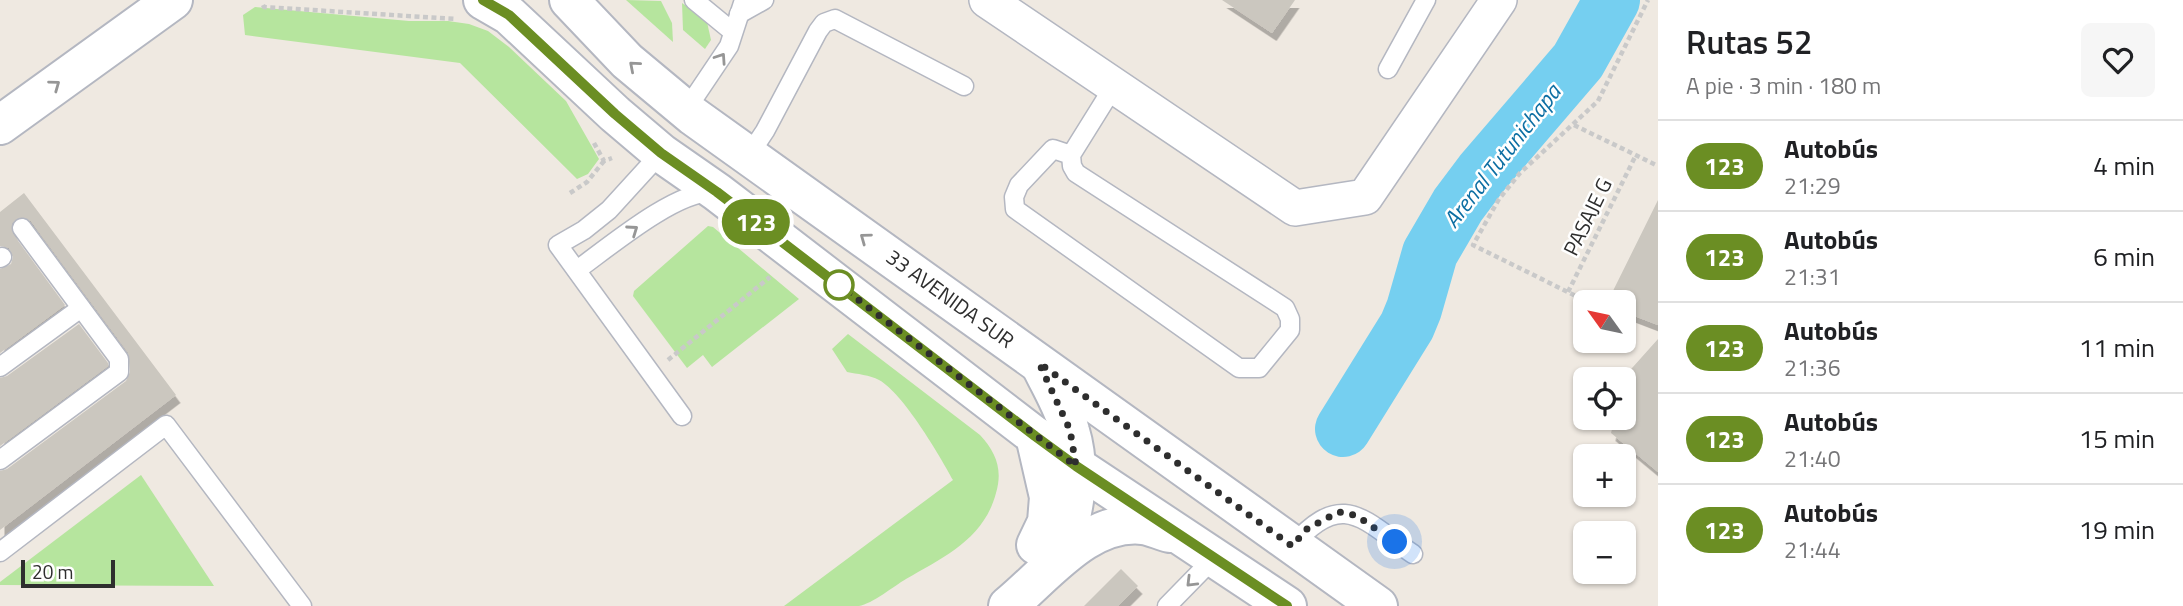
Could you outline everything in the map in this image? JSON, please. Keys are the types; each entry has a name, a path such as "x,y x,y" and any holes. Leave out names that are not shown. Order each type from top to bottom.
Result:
{"street":[{"path":"0,94 130,0"},
{"path":"0,125 173,0"},
{"name":"33 AVENIDA SUR","path":"569,0 627,61 686,110 1378,606"},
{"path":"987,0 1295,208 1365,197 1499,0"},
{"path":"475,10 509,15 654,147 1076,466 1287,606"},
{"path":"1039,363 1070,430 1076,466 1075,500 1060,558"},
{"path":"985,606 1015,579 1033,552 1047,522 1049,497 1035,436"},
{"path":"1008,606 1035,584 1060,558 1088,538 1108,528 1143,525 1199,547"}],"lane":[{"path":"694,0 733,32"},
{"path":"686,110 729,46 742,7 764,0"},
{"path":"1388,69 1426,0"},
{"path":"749,155 765,131 818,31 824,23 835,19 964,86"},
{"path":"1071,155 1054,149 1019,184 1014,197 1015,209 1239,368 1259,368 1290,330 1290,319 1285,308 1076,173 1072,166 1071,155 1114,86"},
{"path":"654,147 609,210 584,230 558,245 682,416"},
{"path":"577,270 662,210 703,192 717,192"},
{"path":"0,460 119,372 118,359 22,228"},
{"path":"0,367 81,308"},
{"path":"0,552 166,425 302,606"},
{"path":"1292,546 1307,529 1338,512 1360,518 1413,554"},
{"path":"1167,606 1199,547"}],"path":[{"path":"1573,294 1473,245 1505,191 1520,173 1598,101 1648,0"},
{"path":"263,5 475,10"},
{"path":"1573,125 1658,166"},
{"path":"592,140 604,162"},
{"path":"570,193 587,182 604,162 654,147"},
{"name":"PASAJE G","path":"1568,292 1636,155"},
{"path":"650,373 667,362 797,253"}],"green space":[{"path":"626,0 661,1 672,23 673,42"},
{"path":"682,3 707,22 711,40 705,49 683,30"},
{"path":"255,7 409,21 448,21 469,24 488,31 509,47 566,101 599,159 588,174 577,179 460,63 245,35 243,15"},
{"path":"708,226 713,227 799,299 712,367 703,355 687,368 633,296 634,291"},
{"path":"848,334 980,435 997,462 998,485 982,523 961,545 864,605 784,606 953,480 920,426 889,387 875,378 847,372 832,349"},
{"path":"141,475 214,586 0,585 0,582"}],"building":[{"path":"1222,0 1295,0 1272,33"},
{"path":"24,193 176,395 0,530 0,471 7,469 126,381 130,372 128,352 31,221 21,217 12,223 13,234 65,305 0,353 0,269 11,264 13,257 9,248 0,246 0,212"},
{"path":"1658,200 1658,325 1636,317 1636,290 1613,290"},
{"path":"79,324 108,366 0,446 0,378 7,376"},
{"path":"1658,339 1658,472 1636,454 1636,444 1624,444 1611,433 1612,430 1636,430 1636,367 1633,367"},
{"path":"1121,569 1138,586 1118,606 1084,606"}],"waterway":[{"name":"Arenal Tutunichapa","path":"1343,429 1407,326 1430,253 1458,205 1578,61 1612,0"}],"bus line":[{"name":"123","path":"483,0 509,15 661,153 717,192 1035,436 1287,606"}],"route":[{"path":"839,285 1076,466 1070,430 1039,363 1292,546 1307,529 1338,512 1360,518 1395,542"}]}
